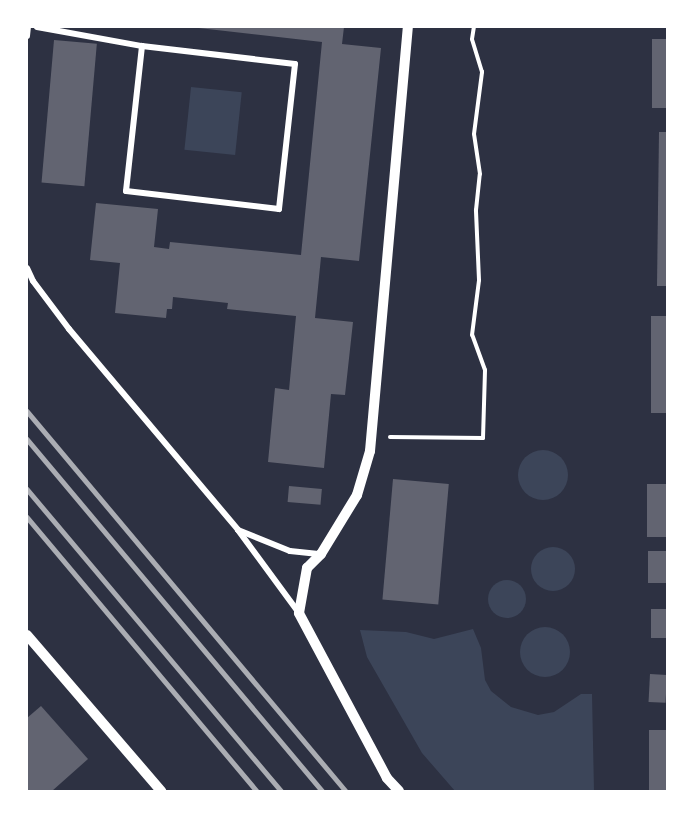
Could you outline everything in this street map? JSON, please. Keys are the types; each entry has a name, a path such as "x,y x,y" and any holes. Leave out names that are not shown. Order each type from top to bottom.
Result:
{"street":[{"path":"27,36 28,27"},
{"path":"37,27 142,46 295,64 279,209 126,191 142,46"},
{"path":"299,613 307,568 321,554 357,495 369,451 408,27"},
{"path":"27,268 33,281 69,329 238,530 299,613 387,778 399,791"},
{"path":"238,530 290,551 321,554"},
{"path":"27,635 162,791"}],"path":[{"path":"371,436 483,438 485,370 472,335 479,280 476,210 480,174 474,134 482,72 472,39 474,27"}],"shaded area":[{"path":"191,87 242,92 235,155 184,150"},
{"path":"538,450 548,450 561,457 568,470 568,480 561,493 548,500 538,500 529,496 522,489 518,480 518,470 522,461 529,454"},
{"path":"553,547 562,548 569,553 574,560 574,578 569,585 562,590 553,591 544,590 537,585 532,578 531,569 532,560 537,553 544,548"},
{"path":"507,580 520,586 526,599 520,612 507,618 494,612 488,599 494,586"},
{"path":"545,627 554,629 565,638 570,652 568,661 559,672 545,677 536,675 525,666 520,652 522,643 531,632"},
{"path":"473,629 481,648 485,680 491,691 511,707 538,715 554,712 581,694 592,694 594,791 455,791 422,753 367,657 360,630 406,632 434,639"}],"building":[{"path":"190,27 344,27 342,44 381,48 359,261 321,257 315,318 353,322 345,395 331,394 324,468 268,462 275,388 289,390 296,316 227,309 228,303 173,297 172,309 167,309 166,318 115,313 120,263 90,260 96,203 158,209 154,247 169,249 170,242 301,255 322,42"},
{"path":"652,39 667,39 667,108 652,108"},
{"path":"54,40 97,44 84,186 42,182"},
{"path":"659,132 667,132 667,286 657,286"},
{"path":"651,316 667,316 667,413 651,413"},
{"path":"393,479 449,484 438,604 382,600"},
{"path":"647,484 667,484 667,537 647,537"},
{"path":"289,486 322,489 320,505 288,502"},
{"path":"648,551 667,551 667,583 648,583"},
{"path":"651,609 667,609 667,638 651,638"},
{"path":"650,674 667,675 666,703 649,702"},
{"path":"41,706 88,759 52,791 27,791 27,718"},
{"path":"649,730 667,730 667,791 649,791"}],"railway":[{"path":"27,411 346,791"},
{"path":"27,439 322,791"},
{"path":"27,489 281,791"},
{"path":"27,517 257,791"}]}
